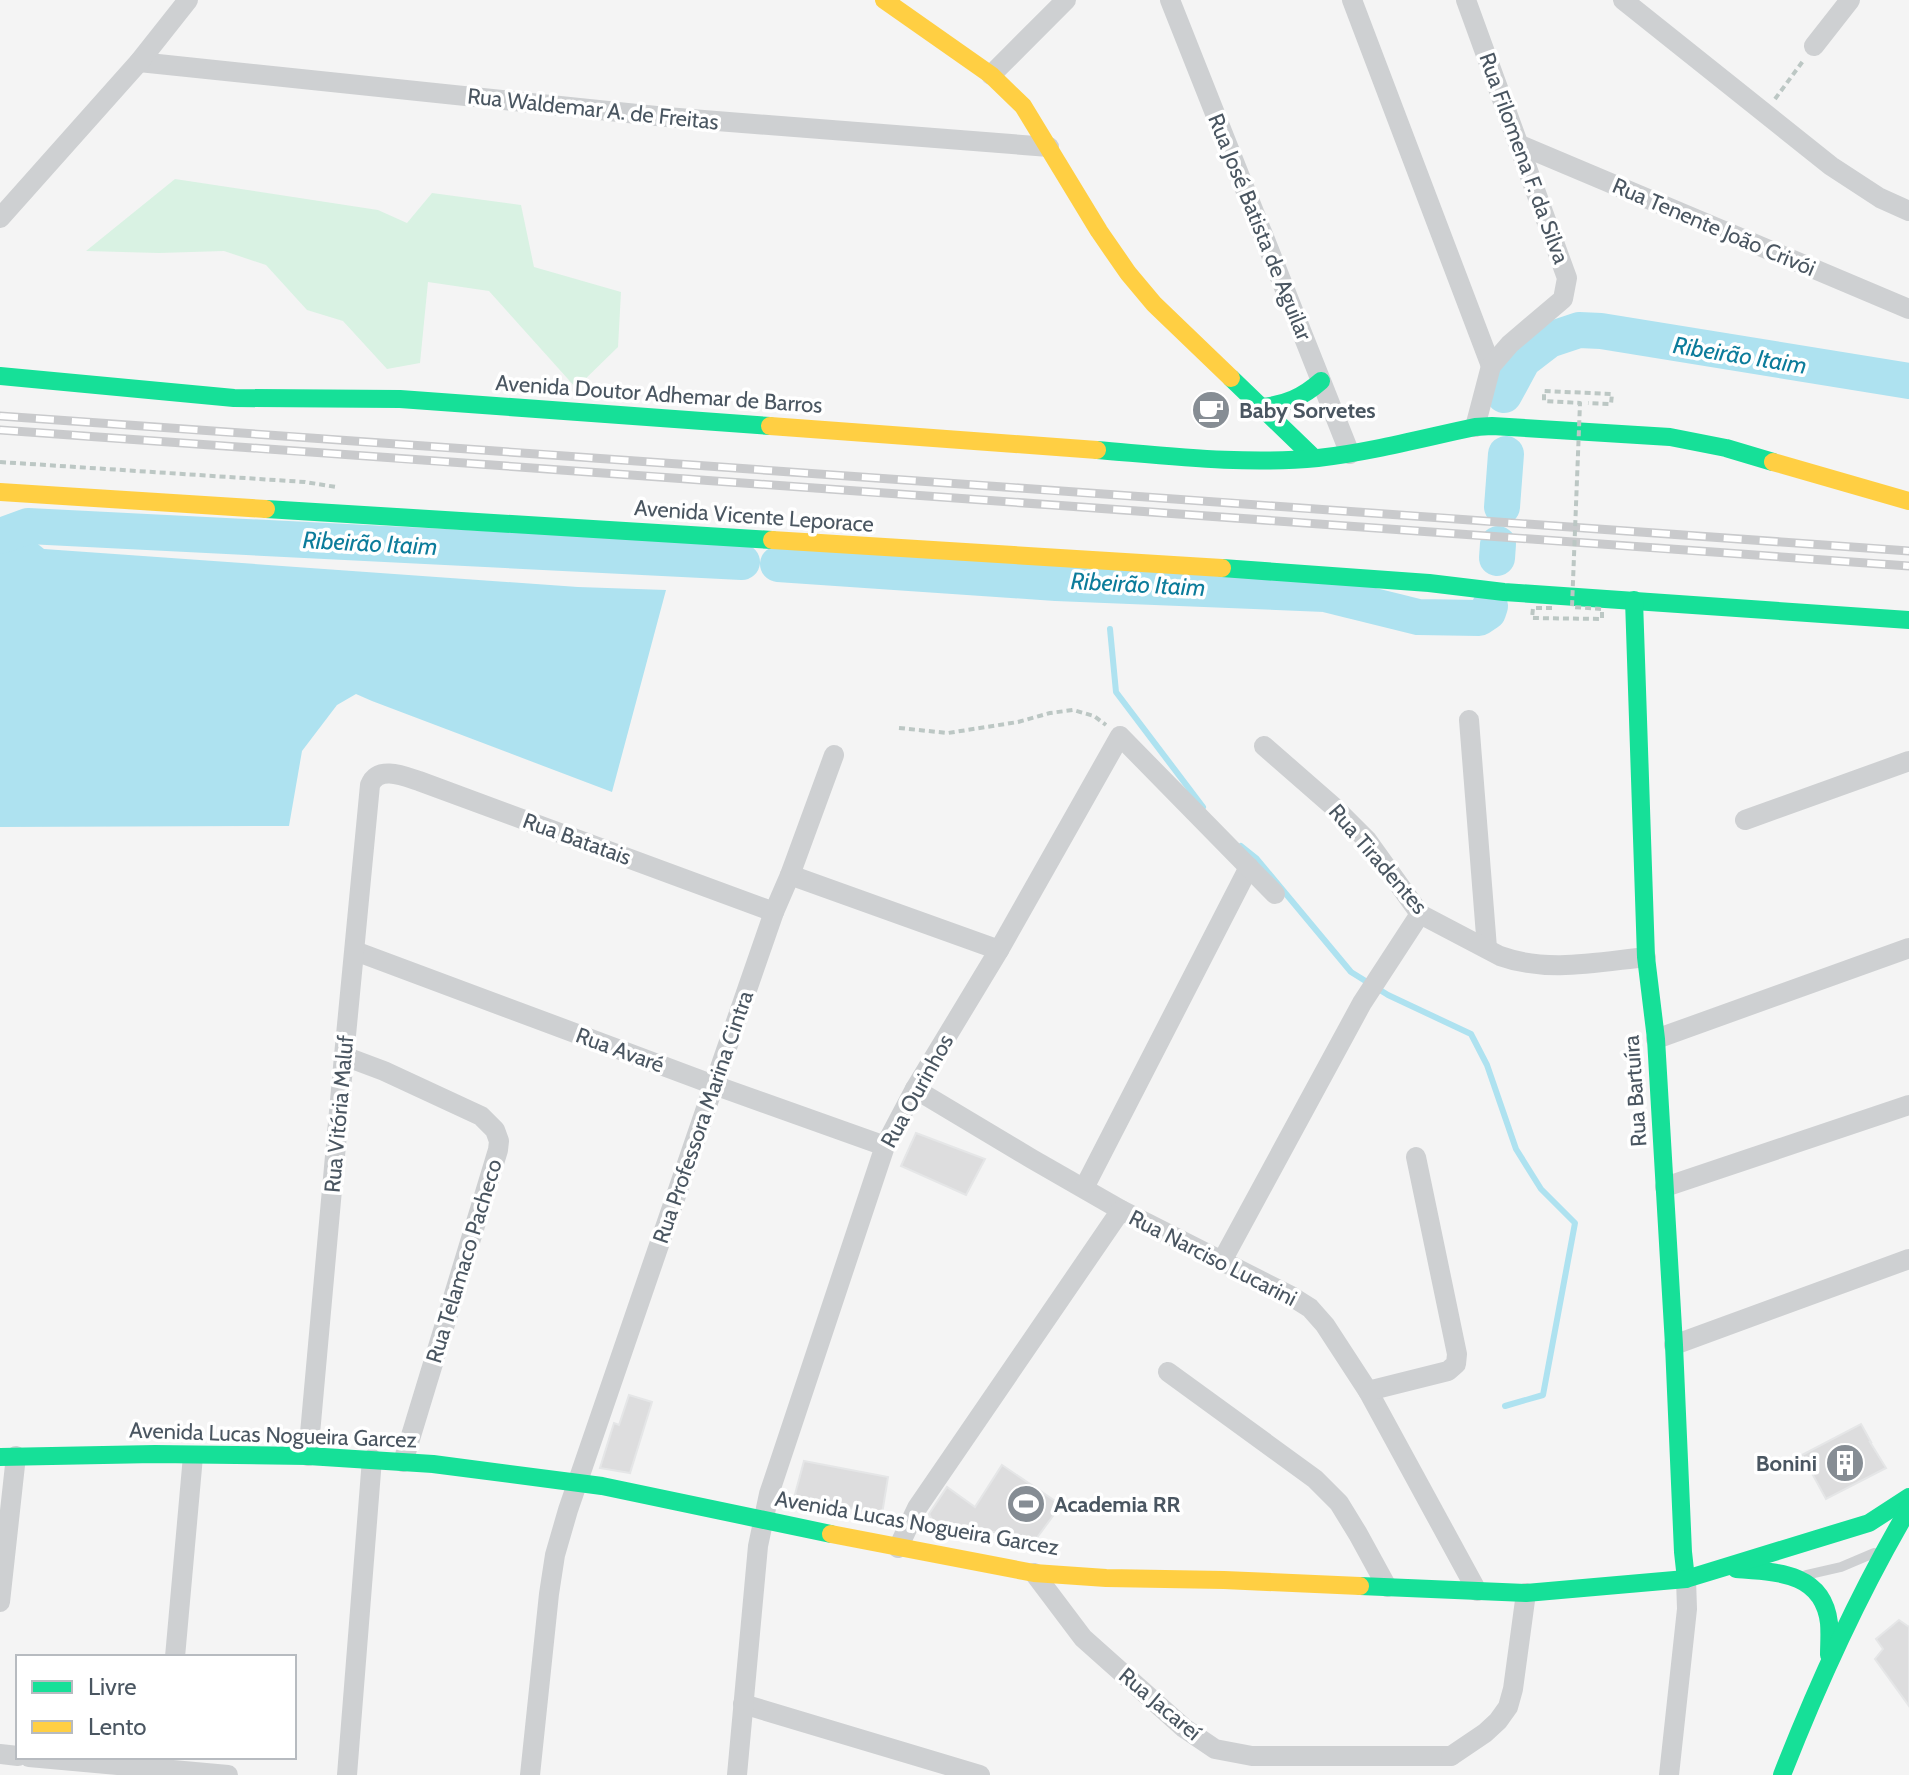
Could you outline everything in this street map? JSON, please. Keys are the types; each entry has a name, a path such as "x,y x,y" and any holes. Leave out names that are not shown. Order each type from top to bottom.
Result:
{"main road":[{"path":"884,0 991,75 1023,106 1128,273 1154,304 1314,458"},
{"name":"Avenida Doutor Adhemar de Barros","path":"0,376 234,398 400,399 1228,460 1350,454 1483,426 1523,427 1670,437 1726,448 1909,501"},
{"path":"1261,407 1283,406 1310,392 1321,381"},
{"name":"Avenida Vicente Leporace","path":"0,492 1326,575 1504,592 1909,620"},
{"name":"Rua Bartuíra","path":"1634,600 1646,957 1656,1039 1686,1579"},
{"name":"Avenida Lucas Nogueira Garcez","path":"8,1456 155,1454 372,1459 577,1482 1034,1573 1526,1593 1686,1579 1869,1523 1909,1497"},
{"path":"1782,1775 1829,1663 1887,1544 1909,1508"},
{"path":"1726,1568 1796,1576 1813,1588 1825,1606 1829,1620 1829,1663"}],"street":[{"path":"0,218 139,62 188,0"},
{"path":"991,75 1066,0"},
{"name":"Rua José Batista de Aguilar","path":"1170,0 1350,454"},
{"path":"1352,0 1491,366"},
{"name":"Rua Filomena F. da Silva","path":"1466,0 1567,278 1563,299 1510,344 1491,366 1483,426"},
{"path":"1623,0 1831,166 1880,198 1909,211"},
{"path":"1814,46 1850,0"},
{"name":"Rua Waldemar A. de Freitas","path":"139,62 666,117 1049,147"},
{"name":"Rua Tenente João Crivói","path":"1520,145 1909,309"},
{"path":"1469,720 1487,948"},
{"path":"1120,736 1275,894"},
{"name":"Rua Ourinhos","path":"737,1775 762,1520 885,1146 1120,736"},
{"name":"Rua Tiradentes","path":"1264,746 1367,840 1420,914 1514,960 1556,966 1646,957"},
{"name":"Rua Professora Marina Cintra","path":"530,1775 555,1555 577,1482 774,912 834,755"},
{"path":"1745,820 1909,761"},
{"name":"Rua Batatais","path":"379,774 394,774 419,781 774,912"},
{"name":"Rua Vitória Maluf","path":"308,1456 370,785 379,774"},
{"path":"1084,1188 1249,867"},
{"path":"790,875 999,950"},
{"path":"1222,1261 1362,1003 1420,914"},
{"path":"1656,1039 1909,948"},
{"name":"Rua Avaré","path":"355,951 885,1146"},
{"name":"Rua Telamaco Pacheco","path":"344,1056 481,1116 495,1130 499,1141 403,1462"},
{"name":"Rua Narciso Lucarini","path":"915,1089 1121,1210 1310,1308 1325,1325 1368,1391 1477,1591"},
{"path":"1665,1187 1909,1105"},
{"path":"1368,1391 1448,1371 1456,1364 1457,1354 1416,1157"},
{"path":"898,1548 917,1508 1121,1210"},
{"path":"1674,1345 1909,1259"},
{"path":"1168,1372 1315,1479 1339,1503 1387,1587"},
{"path":"0,1602 8,1456"},
{"path":"175,1655 193,1456"},
{"path":"347,1775 372,1459"},
{"name":"Rua Jacareí","path":"1034,1573 1083,1638 1184,1728 1215,1749 1250,1766 1448,1765"},
{"path":"1669,1775 1687,1609 1686,1579"},
{"path":"1448,1765 1498,1721 1508,1707 1526,1593"},
{"path":"743,1704 980,1775"},
{"path":"74,1759 165,1763 228,1775"}],"lane":[{"path":"1796,1576 1841,1567 1871,1555 1887,1544"}],"path":[{"path":"1765,112 1814,46"},
{"path":"1552,608 1533,608 1532,618 1602,619 1602,609 1572,607 1580,403 1544,401 1544,391 1612,394 1611,404 1588,403"},
{"path":"899,728 948,733 1073,710 1094,716 1120,736"}],"green space":[{"path":"175,179 378,210 407,223 432,193 521,205 534,267 621,292 618,347 576,388 489,291 428,282 420,363 387,369 343,321 307,310 266,265 224,251 86,251"}],"water":[{"path":"0,526 15,526 44,549 578,587 666,590 612,792 356,694 337,705 302,751 289,826 0,827"}],"building":[{"path":"916,1133 985,1159 966,1195 901,1166"},
{"path":"629,1395 652,1402 630,1473 600,1468 614,1423 619,1425"},
{"name":"Bonini","path":"1861,1424 1886,1468 1826,1499 1802,1455"},
{"path":"804,1461 888,1477 882,1514 794,1498"},
{"path":"1002,1465 1061,1505 1036,1539 933,1522 929,1514 947,1487 975,1507"},
{"path":"1899,1620 1909,1627 1909,1706 1875,1659 1883,1649 1876,1639"}],"waterway":[{"name":"Ribeirão Itaim","path":"1504,395 1523,360 1549,340 1579,330 1909,381"},
{"name":"Ribeirão Itaim","path":"1502,507 1506,454"},
{"name":"Ribeirão Itaim","path":"0,536 28,526 742,562"},
{"name":"Ribeirão Itaim","path":"1497,558 1498,544"},
{"name":"Ribeirão Itaim","path":"778,564 1056,583 1325,594 1418,617 1479,618 1488,612 1490,606"},
{"path":"1110,629 1116,692 1203,807"},
{"path":"1241,846 1256,858 1351,972 1388,995 1471,1034 1487,1065 1516,1149 1541,1189 1575,1223 1543,1395 1505,1406"}],"railway":[{"path":"0,416 1909,551"},
{"path":"0,430 1909,566"}],"traffic: fast":[{"path":"0,376 234,398 400,399 770,426"},
{"path":"1231,378 1314,458"},
{"path":"1261,407 1293,399 1321,381"},
{"path":"1097,450 1208,459 1291,460 1358,452 1492,426 1670,437 1726,448 1773,462"},
{"path":"266,509 772,540"},
{"path":"1222,568 1429,583 1504,592 1909,620"},
{"path":"1634,600 1646,957 1656,1039 1686,1579"},
{"path":"0,1457 155,1454 308,1456 433,1464 602,1486 831,1534"},
{"path":"1360,1586 1526,1593 1686,1579 1869,1523 1909,1497"},
{"path":"1782,1775 1840,1639 1909,1508"},
{"path":"1736,1569 1795,1578 1818,1593 1829,1623 1829,1655"}],"traffic: slow":[{"path":"884,0 991,75 1023,106 1128,273 1154,304 1231,378"},
{"path":"770,426 1097,450"},
{"path":"1773,462 1909,501"},
{"path":"0,492 266,509"},
{"path":"772,540 1222,568"},
{"path":"831,1534 1034,1573 1360,1586"}],"place":[{"name":"Baby Sorvetes","path":"1211,410"},
{"name":"Bonini","path":"1845,1463"},
{"name":"Academia RR","path":"1026,1504"}]}
